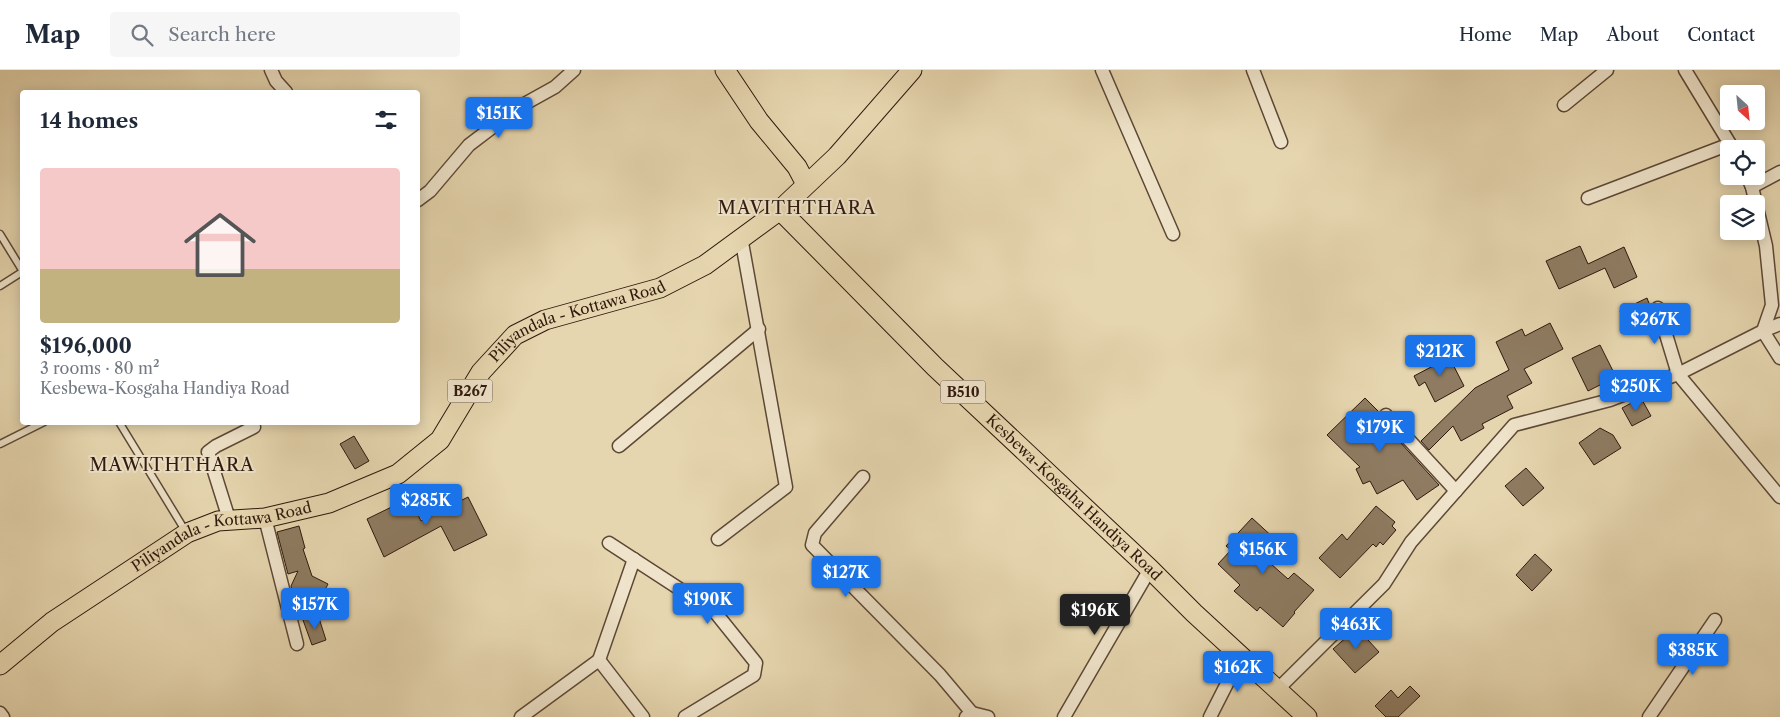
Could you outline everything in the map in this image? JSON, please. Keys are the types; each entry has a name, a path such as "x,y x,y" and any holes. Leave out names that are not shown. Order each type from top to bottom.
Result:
{"main road":[{"path":"725,70 758,121 797,167 806,184"},
{"name":"Piliyandala - Kottawa Road","path":"0,665 52,622 187,533 218,521 265,518 329,503 398,474 440,440 481,372 515,335 545,320 660,288 705,265 780,210 837,156 912,70"},
{"name":"Kesbewa-Kosgaha Handiya Road","path":"780,210 936,367 1150,569 1194,614 1306,717"}],"street":[{"path":"271,70 276,81 284,90"},
{"path":"420,198 430,190 469,145 519,108 555,87 574,70"},
{"path":"1102,70 1173,234"},
{"path":"1253,70 1281,142"},
{"path":"1564,105 1607,70"},
{"path":"1685,70 1727,140"},
{"path":"1588,198 1720,151"},
{"path":"1765,177 1780,172"},
{"path":"1751,185 1766,246 1772,305 1763,331"},
{"path":"718,539 786,487 741,237"},
{"path":"1658,308 1678,374 1780,497"},
{"path":"1277,690 1384,584 1411,542 1514,425 1610,400 1678,374 1780,324"},
{"path":"619,446 759,329"},
{"path":"1763,331 1780,358"},
{"path":"1386,415 1456,491"},
{"path":"229,519 208,452 216,446 254,428"},
{"path":"863,476 815,532 812,545 940,675 969,715 988,717"},
{"path":"265,518 297,644"},
{"path":"609,543 715,612 756,663 754,675 685,717"},
{"path":"521,717 599,660 634,559"},
{"path":"1064,717 1150,569"},
{"path":"1649,717 1715,620"},
{"path":"1210,717 1241,656"},
{"path":"599,660 643,717"},
{"path":"0,713 3,717"}],"lane":[{"path":"0,234 20,268"},
{"path":"0,286 20,272"},
{"path":"0,444 38,425"},
{"path":"120,425 187,533"}],"building":[{"path":"1580,246 1588,264 1624,247 1637,277 1614,288 1605,268 1559,289 1546,261"},
{"path":"1647,298 1653,320 1630,331 1620,311"},
{"path":"1550,323 1563,349 1524,369 1532,383 1507,396 1513,408 1482,424 1484,428 1461,441 1453,426 1429,450 1421,441 1475,388 1509,370 1496,342 1522,329 1525,336"},
{"path":"1600,345 1616,377 1588,391 1572,358"},
{"path":"1445,349 1464,386 1435,402 1425,382 1419,386 1414,376 1433,366 1429,358"},
{"path":"1365,398 1379,412 1380,420 1439,485 1417,500 1403,480 1377,494 1370,481 1363,484 1356,469 1360,467 1327,435"},
{"path":"1641,398 1651,416 1632,426 1622,408"},
{"path":"1600,428 1613,435 1621,448 1594,465 1579,443"},
{"path":"354,436 369,461 355,469 340,444"},
{"path":"1526,468 1544,488 1523,506 1505,486"},
{"path":"468,497 487,535 454,551 441,526 384,557 367,519 410,498 421,521"},
{"path":"1376,506 1395,522 1392,526 1396,530 1383,545 1380,542 1376,547 1373,544 1340,578 1319,558 1342,534 1347,540"},
{"path":"1252,518 1276,540 1262,556 1288,579 1294,573 1314,590 1283,627 1260,607 1257,611 1234,591 1240,585 1218,564 1231,550 1226,546"},
{"path":"299,526 305,548 303,549 312,576 328,584 316,607 293,596 291,586 298,571 288,574 277,532"},
{"path":"1535,554 1552,570 1532,591 1516,575"},
{"path":"318,615 326,640 312,645 303,620"},
{"path":"1357,628 1379,652 1355,673 1333,649"},
{"path":"1410,686 1420,696 1398,717 1386,717 1375,706 1391,690 1398,698"}],"district":[{"name":"MAVITHTHARA","path":"797,208"},
{"name":"MAWITHTHARA","path":"172,465"}]}
